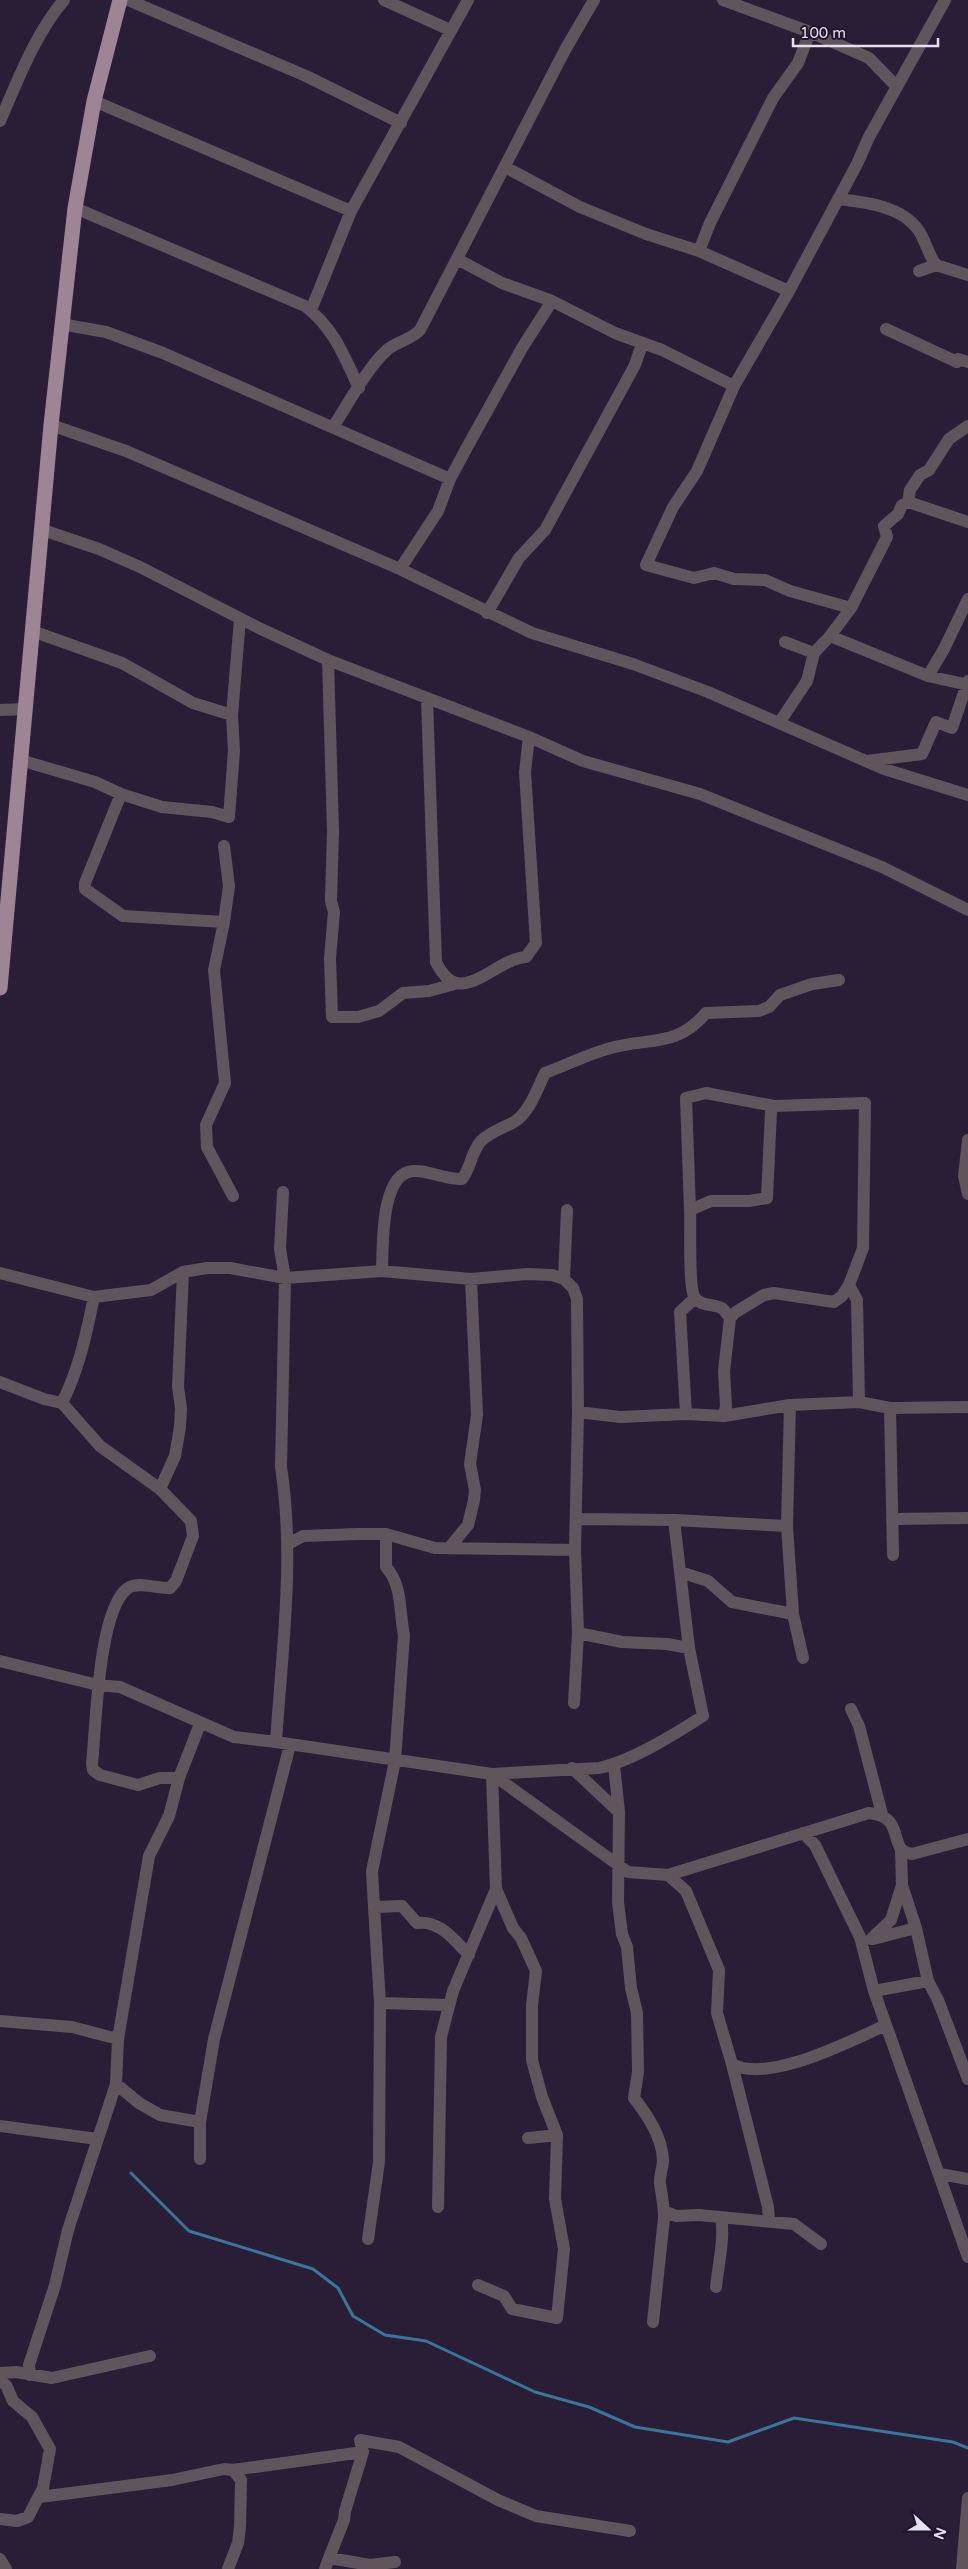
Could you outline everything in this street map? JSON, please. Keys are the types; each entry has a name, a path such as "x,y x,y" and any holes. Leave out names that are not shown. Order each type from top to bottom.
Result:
{"main road":[{"path":"0,988 32,631 43,530 51,424 75,208 94,101 120,0"}],"street":[{"path":"0,121 24,65 54,11 64,0"},
{"path":"128,0 306,76 401,123"},
{"path":"384,0 450,30"},
{"path":"311,310 351,211 468,0"},
{"path":"333,427 368,373 387,350 414,336 420,330 565,50 594,0"},
{"path":"723,0 810,32 837,46 869,58 897,87"},
{"path":"851,608 790,591 765,580 734,579 714,573 694,578 646,565 673,507 696,471 734,386 789,291 838,199 868,137 945,0"},
{"path":"699,251 710,223 773,98 798,63 810,32"},
{"path":"94,101 351,211"},
{"path":"505,167 580,207 646,234 699,251 789,291"},
{"path":"838,199 872,204 908,218 924,238 928,254 936,265"},
{"path":"75,208 311,310 322,319 334,336 359,388"},
{"path":"457,259 502,282 552,301 642,344 662,350 734,386"},
{"path":"919,271 936,265 968,274"},
{"path":"400,570 438,511 450,479 522,348 552,301"},
{"path":"61,324 106,332 163,353 450,479"},
{"path":"886,329 957,362 958,359 968,362"},
{"path":"486,613 518,558 545,530 635,365 642,344"},
{"path":"51,424 126,451 400,570 486,613 532,633 633,664 708,692 830,748 884,769 968,795"},
{"path":"908,502 910,490 920,476 929,470 949,439 968,426"},
{"path":"778,723 807,681 814,653 830,636 851,608 887,537 884,526 898,514 902,505 908,502 968,522"},
{"path":"43,530 99,549 140,567 240,619 328,660 529,737 582,761 700,794 882,867 968,910"},
{"path":"928,676 944,649 968,600"},
{"path":"20,760 95,782 121,794 162,807 212,812 229,817 234,751 232,715 240,619"},
{"path":"32,631 122,663 193,703 232,715"},
{"path":"830,636 928,676 968,684 952,728 936,722 922,754 867,761"},
{"path":"785,642 814,653"},
{"path":"328,660 333,831 331,900 334,912 330,958 332,1017 358,1016 378,1011 403,993 429,991 458,983"},
{"path":"427,699 436,962 447,978 458,983 470,984 512,959 526,957 536,943 525,772 529,737"},
{"path":"0,710 25,709"},
{"path":"121,794 85,883 85,889 123,916 224,922"},
{"path":"224,846 229,886 214,970 225,1083 206,1125 208,1147 233,1196"},
{"path":"382,1271 383,1231 393,1184 409,1171 422,1170 453,1180 462,1179 468,1172 479,1143 486,1136 516,1121 524,1113 545,1073 612,1048 688,1032 706,1013 758,1011 770,1007 780,995 812,984 839,980"},
{"path":"724,1416 726,1406 724,1371 730,1318 723,1309 700,1302 695,1298 690,1279 692,1239 686,1098 706,1093 774,1106 865,1103 863,1248 849,1285 842,1296 834,1302 774,1293 764,1295 730,1318"},
{"path":"690,1210 711,1201 749,1201 767,1198 771,1111 774,1106"},
{"path":"968,1140 964,1176 968,1194"},
{"path":"276,1742 289,1572 286,1492 282,1466 285,1278 280,1250 283,1192"},
{"path":"564,1279 567,1210"},
{"path":"0,1273 94,1297 151,1290 183,1272 207,1268 230,1268 285,1278 382,1271 471,1279 528,1274 552,1275 564,1279 573,1288 578,1299 575,1550 578,1633 574,1703"},
{"path":"160,1489 174,1456 180,1427 181,1408 178,1387 183,1272"},
{"path":"449,1548 468,1525 475,1490 470,1464 477,1415 471,1279"},
{"path":"849,1285 857,1300 858,1402"},
{"path":"62,1403 75,1378 82,1355 94,1297"},
{"path":"686,1414 680,1312 695,1298"},
{"path":"0,1382 44,1399 62,1403 100,1446 160,1489 191,1521 193,1536 176,1581 170,1588 136,1585 128,1588 120,1597 104,1637 98,1685 93,1770 100,1775 138,1785 160,1778 179,1778"},
{"path":"578,1412 620,1416 686,1414 724,1416 790,1405 858,1402 890,1408 968,1407"},
{"path":"790,1405 787,1526 793,1614 802,1658"},
{"path":"890,1408 893,1555"},
{"path":"892,1519 968,1518"},
{"path":"576,1519 674,1520 787,1526"},
{"path":"0,1661 98,1685 132,1691 200,1724 234,1737 492,1774 572,1768 599,1768 614,1765 671,1736 703,1716 688,1648 674,1520"},
{"path":"288,1544 303,1536 327,1533 386,1534 435,1548 575,1550"},
{"path":"368,2239 379,2162 380,2003 372,1871 395,1761 404,1636 400,1595 391,1572 386,1567 386,1534"},
{"path":"680,1572 708,1581 732,1602 793,1614"},
{"path":"578,1633 622,1642 667,1644 688,1648"},
{"path":"851,1709 859,1726 882,1814 893,1826 901,1850 902,1886 916,1928 928,1980 938,2000 968,2079"},
{"path":"30,2375 29,2365 55,2285 68,2230 116,2084 118,2039 149,1856 169,1816 179,1778 200,1724"},
{"path":"200,2159 200,2122 214,2038 290,1745"},
{"path":"614,1765 619,1812 617,1863"},
{"path":"572,1768 619,1812"},
{"path":"492,1774 617,1863 623,1874 618,1902 622,1934 627,1947 631,1988 637,2014 638,2072 634,2098 650,2118 660,2145 663,2161 660,2182 664,2195 664,2218 653,2322"},
{"path":"478,2285 504,2296 512,2309 557,2318 564,2250 554,2199 557,2134 542,2098 532,2060 532,2005 536,1971 513,1928 496,1889 492,1774"},
{"path":"623,1874 668,1875 869,1813 882,1814"},
{"path":"815,1845 817,1829"},
{"path":"803,1833 815,1845 866,1938 874,1991 968,2257"},
{"path":"901,1850 912,1854 968,1839"},
{"path":"668,1875 686,1891 719,1970 717,2013 768,2206 769,2221"},
{"path":"866,1938 891,1920 902,1886"},
{"path":"438,2207 441,2037 453,1991 496,1889"},
{"path":"374,1907 402,1906 417,1923 425,1922 443,1928 469,1954"},
{"path":"866,1938 916,1928"},
{"path":"874,1991 928,1980"},
{"path":"380,2003 449,2005"},
{"path":"0,2020 72,2027 118,2039"},
{"path":"732,2064 745,2071 807,2060 886,2025"},
{"path":"116,2084 139,2103 160,2115 200,2122"},
{"path":"0,2126 97,2139"},
{"path":"528,2138 557,2134"},
{"path":"940,2174 968,2179"},
{"path":"664,2218 669,2213 676,2216 794,2224 822,2244"},
{"path":"716,2287 719,2253 724,2233 721,2218"},
{"path":"0,2373 16,2372 52,2378 150,2356"},
{"path":"0,2381 6,2385 13,2401 32,2417 50,2449 40,2497 24,2520 0,2519"},
{"path":"395,2562 370,2565 327,2564 344,2520 345,2510 363,2452 360,2440 399,2447 498,2500 536,2516 630,2531"},
{"path":"40,2497 172,2480 224,2468 233,2470 363,2452"},
{"path":"228,2569 238,2543 240,2527 241,2480 233,2470"},
{"path":"962,2569 968,2498"},
{"path":"0,2559 6,2569"}],"waterway":[{"path":"131,2173 189,2231 313,2269 338,2288 353,2316 385,2335 426,2341 535,2392 589,2407 635,2427 728,2442 794,2418 953,2442 968,2448"}]}
